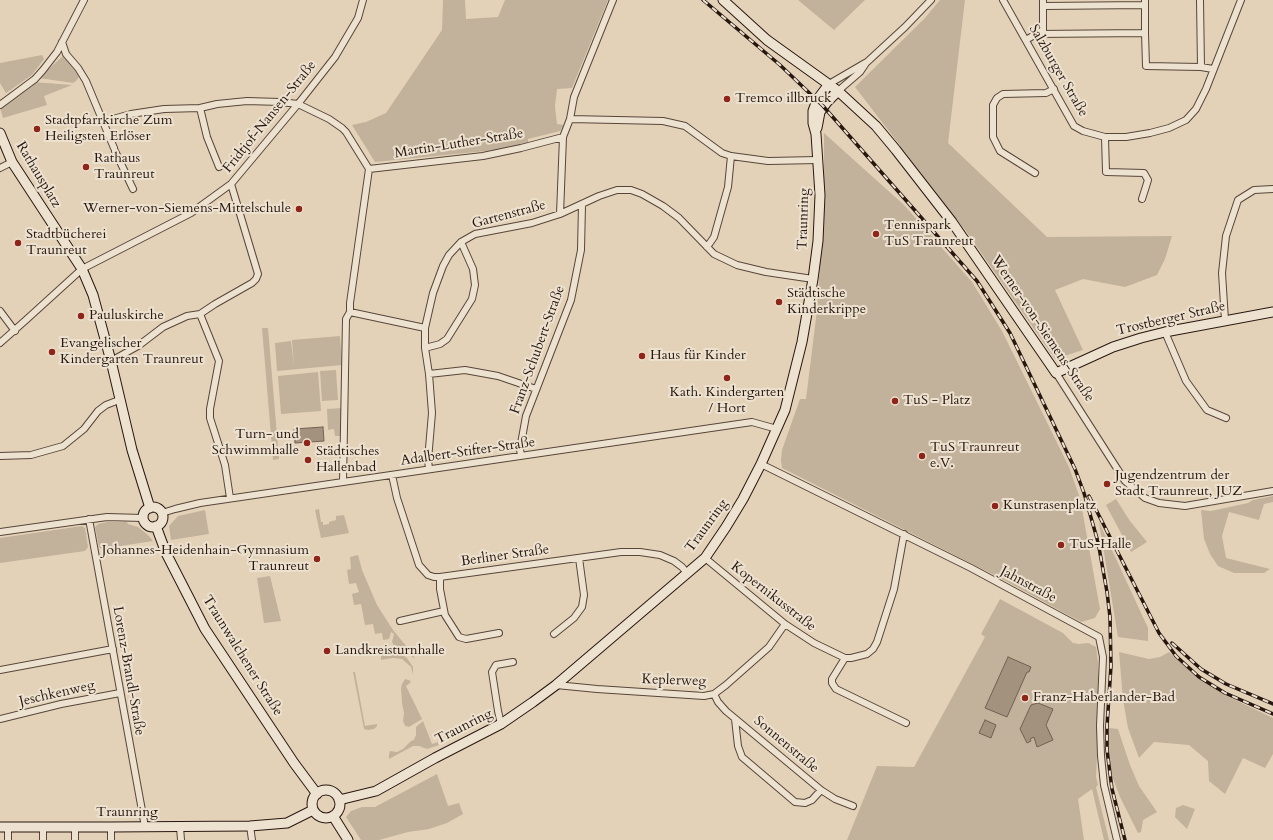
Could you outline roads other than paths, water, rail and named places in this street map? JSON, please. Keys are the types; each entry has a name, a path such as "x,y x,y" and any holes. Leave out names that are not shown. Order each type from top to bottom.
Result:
{"street":[{"path":"0,105 35,79 57,52 84,0"},
{"name":"Fridtjof-Nansen-Straße","path":"0,342 82,269 191,213 231,184 335,57 358,18 363,0"},
{"path":"563,137 570,119 574,97 613,0"},
{"name":"Werner-von-Siemens-Straße","path":"723,0 767,40 838,91 876,126 952,222 1056,373 1125,480 1146,498 1173,506 1196,505 1273,491"},
{"path":"829,84 866,63 905,27 931,0"},
{"name":"Salzburger Straße","path":"1003,0 1074,126 1083,131 1104,138 1126,137 1150,133 1169,128 1186,120 1196,108 1206,89 1241,0"},
{"path":"1200,0 1201,67"},
{"path":"1043,34 1043,3 1145,2 1146,66 1201,67 1213,69"},
{"path":"1026,40 1036,34 1145,33"},
{"path":"62,42 66,54 78,68 86,81 102,122 133,189"},
{"path":"838,91 860,72 866,63"},
{"name":"Traunring","path":"339,800 376,791 435,758 501,724 556,685 705,558 743,499 761,464 789,399 802,342 818,241 820,195 813,111 817,100 829,84"},
{"path":"1035,173 1000,151 993,137 993,105 996,98 1003,94 1046,93 1054,89"},
{"name":"Traunring","path":"816,134 820,112 838,91"},
{"path":"102,122 131,114 164,109 200,108 217,104 247,101 280,102 298,104 330,119 346,132 369,169 350,312 346,319 343,482"},
{"path":"200,108 207,137 219,166"},
{"path":"570,119 663,121 685,126 722,153 731,156 768,161 818,160"},
{"name":"Rathausplatz","path":"0,133 12,162 82,269"},
{"name":"Martin-Luther-Straße","path":"369,169 483,156 563,137"},
{"name":"Gartenstraße","path":"429,469 428,460 432,413 429,374 424,348 425,328 433,293 449,255 461,242 476,234 532,223 560,214 563,137"},
{"path":"1104,138 1106,172 1144,173 1148,180 1142,198"},
{"path":"707,247 714,236 728,187 731,156"},
{"path":"0,168 12,162"},
{"path":"111,361 138,346 163,327 187,316 200,314 252,283 258,274 231,184"},
{"path":"1226,320 1222,273 1226,236 1238,200 1254,190 1273,189"},
{"path":"560,214 599,196 617,190 631,190 642,194 663,206 679,218 714,254 737,265 766,272 813,279"},
{"name":"Franz-Schubert-Straße","path":"521,456 520,448 526,416 571,300 581,250 582,205"},
{"name":"Gartenstraße","path":"424,348 440,344 448,339 472,299 475,285 473,269 461,242"},
{"path":"82,269 97,307 132,450 150,508"},
{"path":"0,311 14,331"},
{"path":"350,312 425,328"},
{"name":"Trostberger Straße","path":"1056,373 1113,347 1165,332 1273,312"},
{"path":"200,314 219,361 210,409 210,418 224,465 230,498"},
{"path":"1165,332 1186,381 1207,410 1226,418"},
{"path":"429,374 465,370 498,376 536,389"},
{"path":"0,456 31,455 63,446 84,429 106,405 119,400"},
{"name":"Adalbert-Stifter-Straße","path":"162,513 193,504 230,498 752,422 777,429"},
{"name":"Jahnstraße","path":"761,464 995,580 1099,637 1103,657 1100,726 1101,756 1104,785 1117,840"},
{"path":"392,475 397,498 419,565 428,575 440,577 440,589 444,611 451,626 459,636 466,639 498,633"},
{"path":"150,508 159,509 162,513 163,520 156,526 148,525 143,518 145,511 150,508"},
{"path":"0,532 107,517 143,518"},
{"name":"Lorenz-Brandl-Straße","path":"89,519 145,827"},
{"name":"Traunwalchener Straße","path":"156,526 166,553 205,629 316,794"},
{"path":"904,534 894,589 877,642 873,649 867,654 859,657 845,658 832,679 832,683 836,689 906,723"},
{"name":"Berliner Straße","path":"440,577 620,552 647,552 660,555 674,561 687,573"},
{"path":"554,634 574,618 582,607 584,595 579,558"},
{"name":"Kopernikusstraße","path":"705,558 785,624 814,643 845,658"},
{"path":"400,621 444,611"},
{"name":"Keplerweg","path":"556,685 704,696 714,694 769,647 785,624"},
{"path":"0,670 113,649"},
{"path":"501,724 492,672 496,665 513,662"},
{"name":"Jeschkenweg","path":"0,719 61,704 120,693"},
{"name":"Sonnenstraße","path":"714,694 718,702 735,719 821,790 835,799 853,806"},
{"name":"Sonnenstraße","path":"735,719 738,746 742,757 795,802 805,803 812,800 821,790"},
{"path":"324,790 330,790 337,795 339,800 339,809 333,816 327,818 322,817 316,814 314,810 313,800 316,794 324,790"},
{"name":"Traunring","path":"8,840 4,827 111,828 250,826 287,823 314,810"},
{"path":"333,816 348,840"},
{"path":"250,826 252,840"},
{"path":"180,827 180,840"},
{"path":"43,828 43,840"},
{"path":"75,828 75,840"},
{"path":"111,828 111,840"}],"railway":[{"path":"703,0 780,65 823,106 977,281 1010,333 1075,469 1084,493 1098,542 1110,617 1111,666 1107,750 1112,789 1125,840"},
{"path":"1089,496 1159,633 1176,656 1199,677 1225,693 1273,714"},
{"path":"1172,643 1201,669 1226,684 1273,704"}],"place":[{"name":"Tremco illbruck","path":"727,99"},
{"name":"Stadtpfarrkirche Zum Heiligsten Erlöser","path":"37,129"},
{"name":"Rathaus Traunreut","path":"86,167"},
{"name":"Werner-von-Siemens-Mittelschule","path":"299,209"},
{"name":"Tennispark TuS Traunreut","path":"876,234"},
{"name":"Stadtbücherei Traunreut","path":"18,243"},
{"name":"Städtische Kinderkrippe","path":"779,302"},
{"name":"Pauluskirche","path":"81,316"},
{"name":"Evangelischer Kindergarten Traunreut","path":"52,352"},
{"name":"Haus für Kinder","path":"642,356"},
{"name":"Kath. Kindergarten / Hort","path":"727,378"},
{"name":"TuS - Platz","path":"895,401"},
{"name":"Turn- und Schwimmhalle","path":"307,443"},
{"name":"TuS Traunreut e.V.","path":"922,456"},
{"name":"Städtisches Hallenbad","path":"308,460"},
{"name":"Jugendzentrum der Stadt Traunreut, JUZ","path":"1107,484"},
{"name":"Kunstrasenplatz","path":"995,506"},
{"name":"TuS-Halle","path":"1061,545"},
{"name":"Johannes-Heidenhain-Gymnasium Traunreut","path":"317,559"},
{"name":"Landkreisturnhalle","path":"327,651"},
{"name":"Franz-Haberlander-Bad","path":"1025,698"}]}
